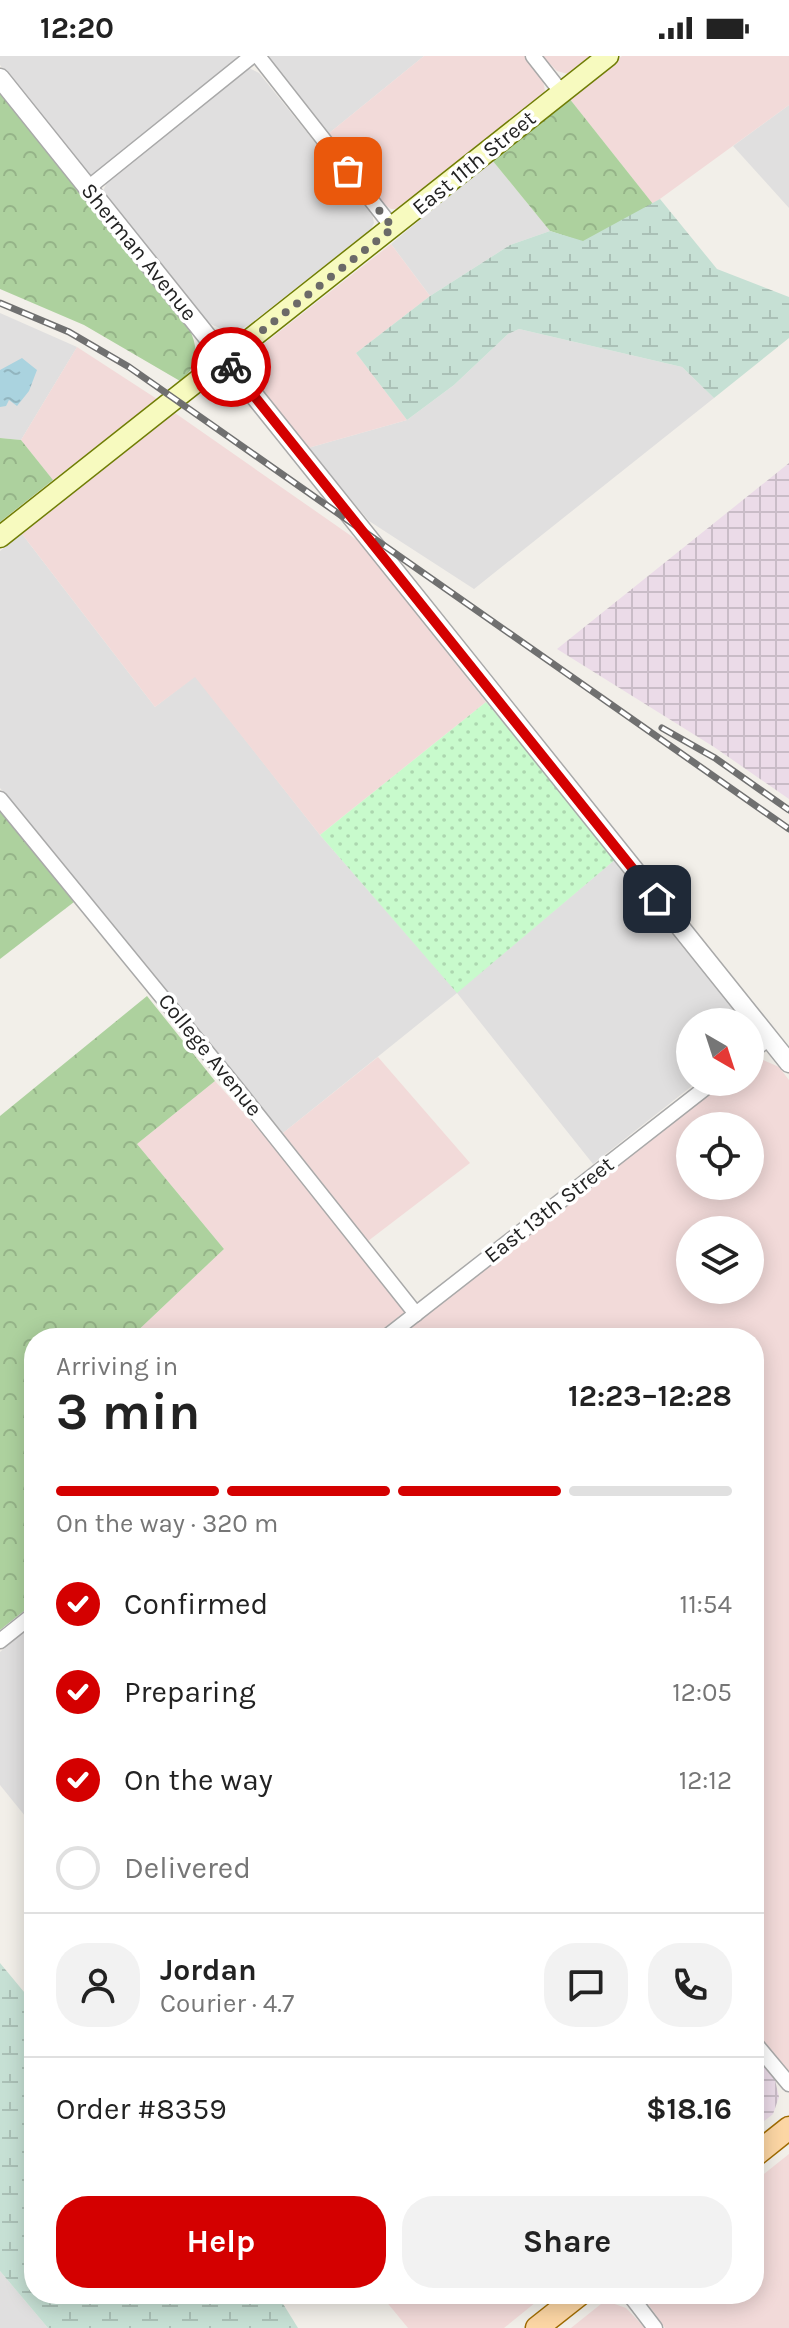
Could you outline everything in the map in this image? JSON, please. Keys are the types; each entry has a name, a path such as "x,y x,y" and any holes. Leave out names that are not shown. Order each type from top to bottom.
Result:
{"main road":[{"name":"East 11th Street","path":"0,537 608,56"},
{"path":"764,2148 789,2128"},
{"path":"537,2328 567,2304"}],"street":[{"path":"88,188 255,56 393,228"},
{"path":"533,56 562,93"},
{"name":"Sherman Avenue","path":"0,78 789,1063"},
{"name":"College Avenue","path":"0,799 416,1314"},
{"path":"764,1042 769,1038"},
{"name":"East 13th Street","path":"398,1328 695,1096"},
{"path":"0,1641 24,1622"},
{"path":"764,2054 789,2084"},
{"path":"637,2304 655,2328"}],"shaded area":[{"path":"0,56 239,56 93,176 87,174 0,65"},
{"path":"267,56 424,56 328,134"},
{"path":"424,56 525,56 543,80 545,91 543,96 461,162 398,209 391,209 382,203 328,134"},
{"path":"542,56 593,56 568,74 557,71"},
{"path":"622,56 789,56 789,105 653,204 569,98"},
{"path":"249,68 259,73 372,213 374,223 371,229 249,325 226,331 206,322 103,191 108,180"},
{"path":"789,105 789,208 733,146"},
{"path":"492,160 550,231 510,245 430,296 391,244"},
{"path":"391,244 430,296 356,353 407,420 308,448 255,383 252,373 255,358 265,343"},
{"path":"0,313 77,347 21,440 0,438"},
{"path":"519,329 682,367 714,398 474,589 369,521 308,448 407,420 454,385 508,334"},
{"path":"77,347 157,399 53,480 21,440"},
{"path":"175,413 357,540 486,702 320,835 195,677 155,707 22,534"},
{"path":"789,463 789,799 714,747 557,649"},
{"path":"22,534 155,707 195,676 320,835 457,992 617,858 736,1008 676,1008 676,1096 679,1096 593,1164 457,993 283,1133 148,973 0,788 0,551"},
{"path":"378,1057 470,1163 368,1241 283,1133"},
{"path":"764,1060 779,1067 789,1080 789,2072 764,2043 764,1328 411,1328 676,1120 676,1200 764,1200 764,1112 686,1112 706,1096 764,1096"},
{"path":"215,1081 271,1143 405,1312 384,1328 141,1328 224,1249 137,1144"},
{"path":"24,1632 24,1815 0,1785 0,1652"},
{"path":"764,2066 775,2080 779,2097 773,2114 764,2121"},
{"path":"789,2154 789,2328 665,2328 648,2304 764,2304 764,2174"},
{"path":"0,2271 24,2300 24,2304 28,2304 48,2328 0,2328"},
{"path":"388,2304 534,2304 504,2328 408,2328"},
{"path":"601,2304 615,2304 626,2308 645,2328 571,2328"}],"green space":[{"path":"0,89 189,328 196,350 194,363 180,381 84,325 0,289"},
{"path":"569,98 653,204 583,242 550,231 492,160"},
{"path":"660,199 717,269 789,297 789,338 714,398 682,367 519,329 508,334 454,385 407,420 356,353 430,296 510,245 550,231 583,241"},
{"path":"0,438 21,440 53,480 0,522"},
{"path":"486,702 617,858 457,993 320,835"},
{"path":"0,811 74,902 0,959"},
{"path":"147,996 215,1081 137,1144 224,1249 141,1328 24,1328 24,1611 0,1630 0,1116"},
{"path":"0,1963 24,1992 24,2300 0,2271"},
{"path":"28,2304 283,2304 298,2328 48,2328"}],"water":[{"path":"22,358 37,370 29,391 17,406 9,400 6,406 0,407 0,370"}],"railway":[{"path":"0,303 69,332 129,367 789,829"},
{"path":"662,728 715,758 789,810"}],"way so far":[{"path":"231,367 225,360 393,228 348,171"}],"route":[{"path":"231,367 657,899"}]}
